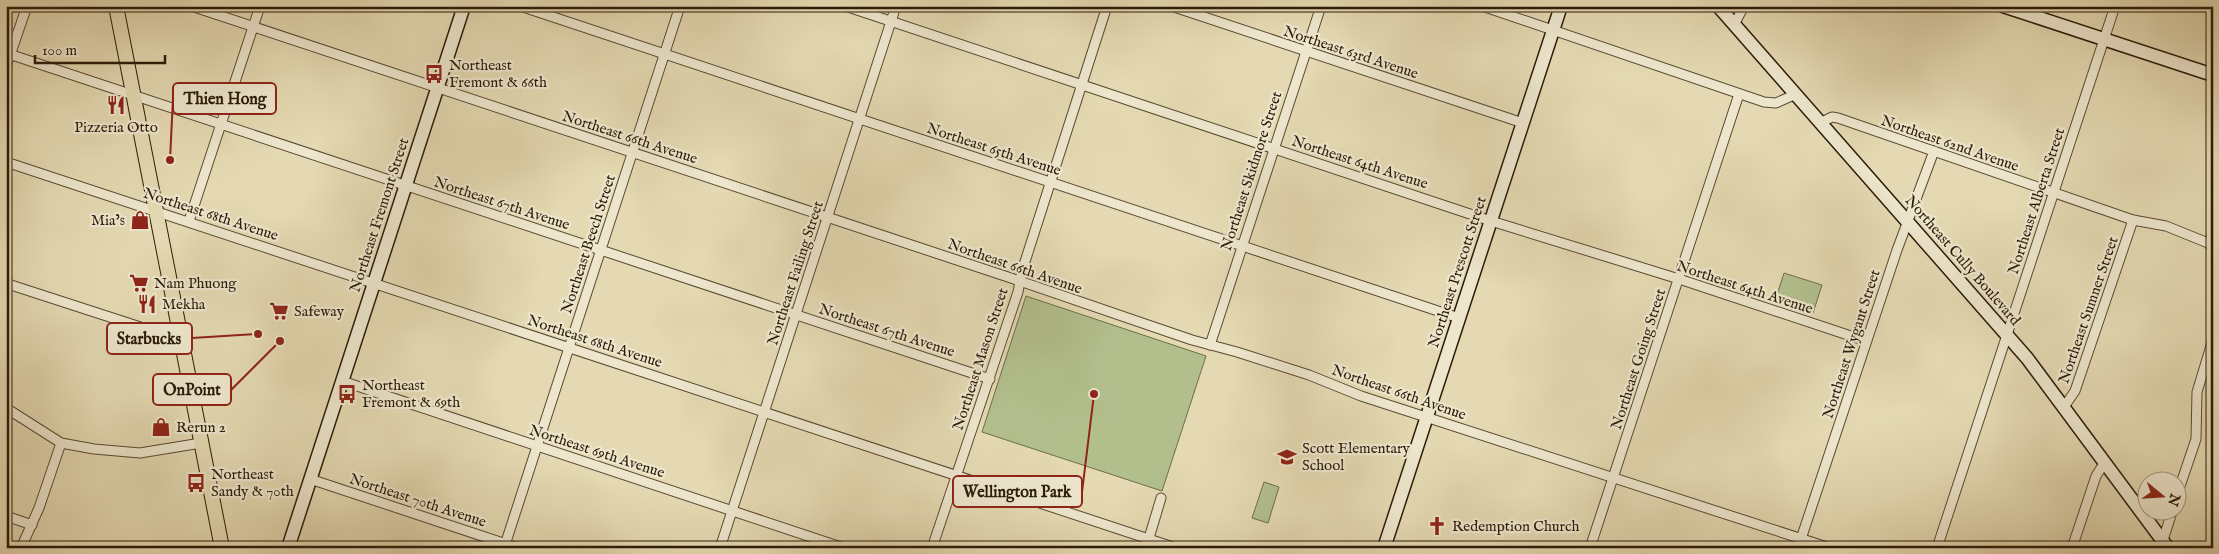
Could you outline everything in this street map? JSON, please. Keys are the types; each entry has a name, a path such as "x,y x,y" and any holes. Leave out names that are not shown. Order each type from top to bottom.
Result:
{"main road":[{"path":"116,6 222,548"},
{"name":"Northeast Fremont Street","path":"288,548 464,6"},
{"name":"Northeast Prescott Street","path":"1384,548 1562,6"},
{"name":"Northeast Cully Boulevard","path":"1718,6 2007,334 2106,462 2164,545"},
{"path":"2004,6 2213,75"}],"street":[{"path":"6,67 8,54 26,6"},
{"name":"Northeast 66th Avenue","path":"191,6 1210,345 1309,375 1352,393 1613,478 1799,543 1830,548"},
{"path":"189,221 260,6"},
{"name":"Northeast 65th Avenue","path":"520,6 1459,318"},
{"name":"Northeast Beech Street","path":"505,546 680,6"},
{"name":"Northeast 64th Avenue","path":"845,6 1491,221 1679,279 1866,342"},
{"name":"Northeast Failing Street","path":"720,548 896,6"},
{"name":"Northeast Mason Street","path":"932,548 990,379 1107,6"},
{"name":"Northeast 63rd Avenue","path":"1171,6 1523,123"},
{"name":"Northeast Skidmore Street","path":"1210,345 1321,6"},
{"path":"1482,6 1771,104 1782,102 1796,94"},
{"path":"1734,25 1744,6"},
{"name":"Northeast Alberta Street","path":"1937,548 2115,6"},
{"name":"Northeast 67th Avenue","path":"8,54 990,379"},
{"name":"Northeast Going Street","path":"1590,548 1739,94"},
{"name":"Northeast 62nd Avenue","path":"1820,122 1838,118 2133,220 2157,223 2211,244"},
{"name":"Northeast Wygant Street","path":"1799,543 1866,342 1934,151"},
{"name":"Northeast 68th Avenue","path":"6,162 956,475 1147,543 1176,548"},
{"name":"Northeast Sumner Street","path":"2064,407 2075,391 2133,220"},
{"path":"2211,244 2213,232"},
{"path":"6,281 11,285 162,334 180,335"},
{"path":"2185,472 2196,439 2196,392 2213,339"},
{"name":"Northeast 69th Avenue","path":"342,381 844,548"},
{"path":"6,408 61,442 106,451 128,453 153,451 201,443"},
{"path":"21,548 32,525 61,442"},
{"path":"2072,548 2096,476 2106,462"},
{"name":"Northeast 70th Avenue","path":"310,479 505,546 518,548"},
{"path":"1147,543 1161,498"},
{"path":"6,516 32,525"},
{"path":"2164,545 2170,522"}],"green space":[{"path":"1784,273 1822,285 1813,313 1775,301"},
{"path":"1026,296 1206,356 1162,491 982,432"},
{"path":"1264,482 1279,487 1268,523 1252,518"}],"place":[{"name":"Northeast Fremont & 66th","path":"434,74"},
{"name":"Pizzeria Otto","path":"116,105"},
{"name":"Thien Hong","path":"170,160"},
{"name":"Mia’s","path":"140,220"},
{"name":"Nam Phuong","path":"139,283"},
{"name":"Mekha","path":"147,304"},
{"name":"Safeway","path":"279,311"},
{"name":"Starbucks","path":"258,334"},
{"name":"OnPoint","path":"280,341"},
{"name":"Northeast Fremont & 69th","path":"347,394"},
{"name":"Wellington Park","path":"1094,394"},
{"name":"Rerun 2","path":"161,427"},
{"name":"Scott Elementary School","path":"1287,457"},
{"name":"Northeast Sandy & 70th","path":"196,483"},
{"name":"Redemption Church","path":"1437,526"}]}
